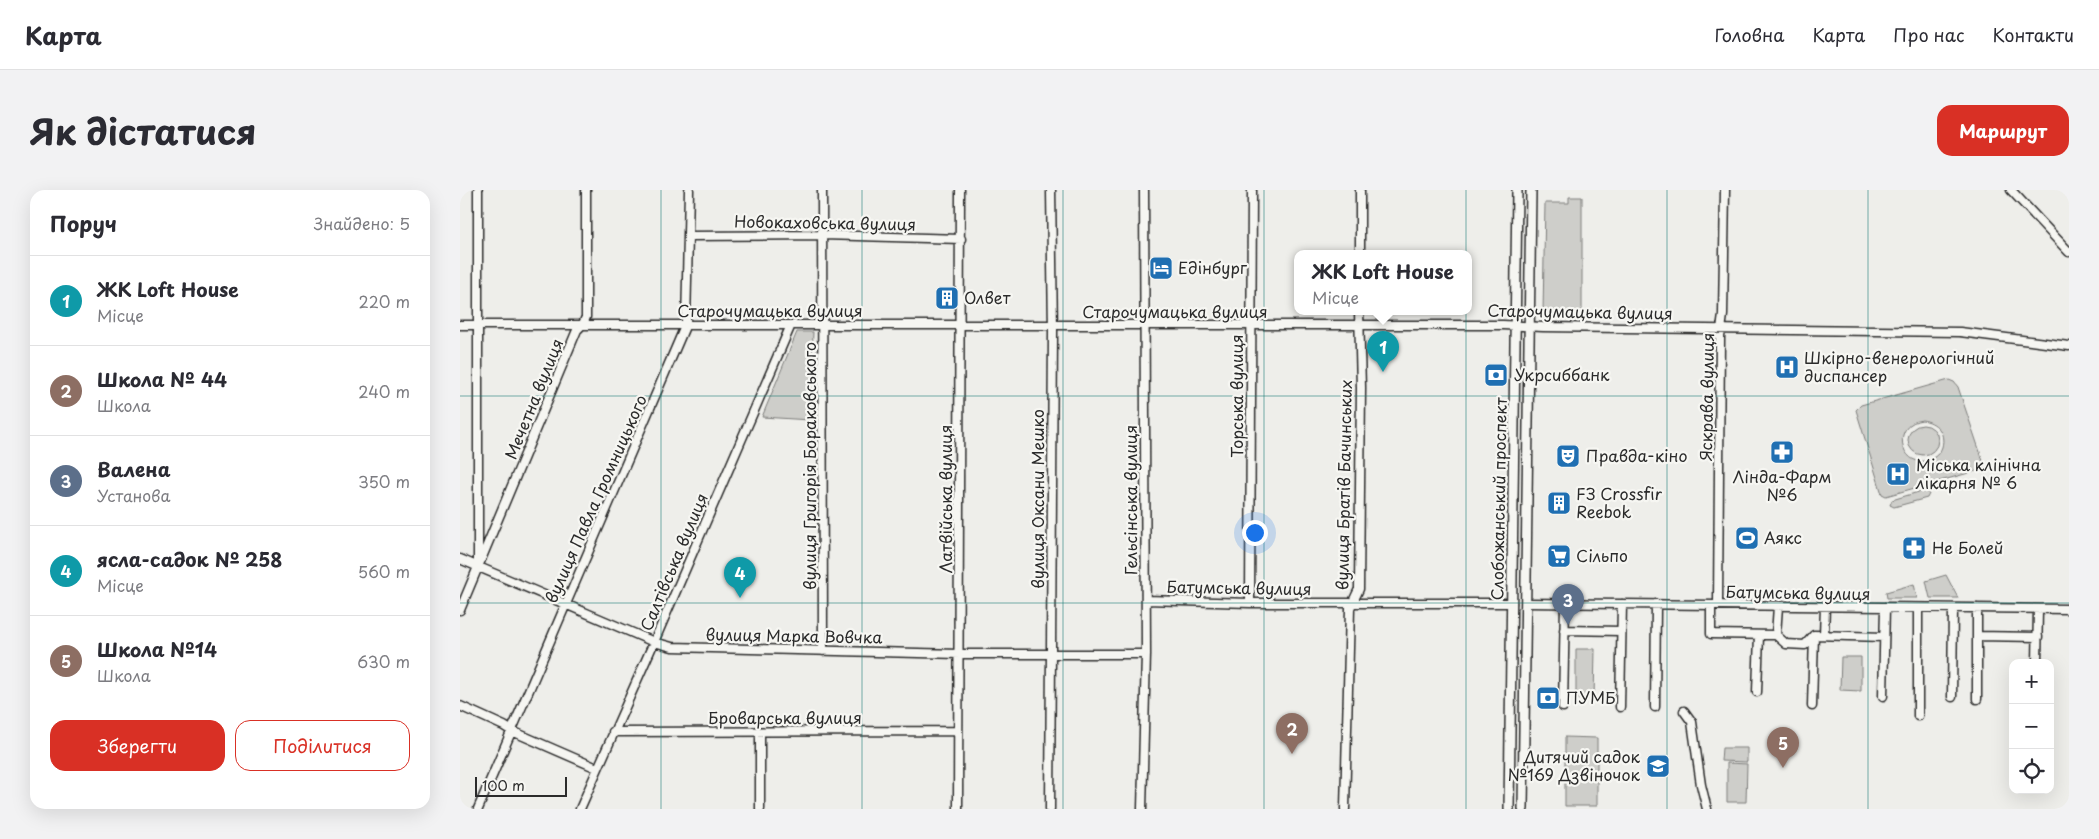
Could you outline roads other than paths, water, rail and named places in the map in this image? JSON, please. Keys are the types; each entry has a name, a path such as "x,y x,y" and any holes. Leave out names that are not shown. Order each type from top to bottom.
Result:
{"main road":[{"name":"Слобожанський проспект","path":"1509,809 1518,190"},
{"name":"Слобожанський проспект","path":"1523,809 1531,190"}],"street":[{"path":"478,190 478,567"},
{"name":"Мечетна вулиця","path":"460,610 486,553 577,330 583,324 586,317 586,190"},
{"name":"вулиця Павла Громницького","path":"478,809 565,604 622,478 686,324 689,190"},
{"name":"вулиця Григорія Бораковського","path":"822,190 823,651"},
{"name":"Латвійська вулиця","path":"958,809 960,190"},
{"name":"вулиця Оксани Мешко","path":"1050,809 1051,190"},
{"name":"Гельсінська вулиця","path":"1142,809 1146,654 1144,190"},
{"name":"Торська вулиця","path":"1250,603 1252,190"},
{"path":"1360,190 1360,250"},
{"name":"Яскрава вулиця","path":"1725,190 1715,605 1712,634 1759,635"},
{"path":"2011,190 2069,252"},
{"name":"Новокаховська вулиця","path":"689,236 823,235 961,240"},
{"name":"вулиця Братів Бачинських","path":"1345,809 1350,608 1359,589 1361,388 1359,315"},
{"name":"Старочумацька вулиця","path":"460,324 960,326 1515,325 1960,332 2069,346"},
{"name":"Салтівська вулиця","path":"580,809 792,325"},
{"name":"вулиця Марка Вовчка","path":"460,559 654,642 672,647 959,654 1146,654"},
{"name":"Батумська вулиця","path":"1146,600 1250,603 1512,603"},
{"name":"Батумська вулиця","path":"1526,602 2069,609"},
{"path":"1563,707 1565,603"},
{"path":"1620,707 1622,604"},
{"path":"1655,707 1656,604"},
{"path":"1776,635 1778,606"},
{"path":"1824,635 1825,607"},
{"path":"1883,696 1885,608"},
{"path":"1918,608 1918,716"},
{"path":"1952,697 1953,608"},
{"path":"1977,608 1977,698"},
{"path":"2037,659 2038,609"},
{"path":"1564,630 1621,631"},
{"path":"1758,692 1759,635 1776,635 1786,644 1805,645 1814,635 1884,637"},
{"path":"1812,706 1814,635"},
{"path":"1977,636 2038,637"},
{"path":"460,706 598,768"},
{"path":"1684,711 1692,722 1701,785 1707,809"},
{"name":"Броварська вулиця","path":"613,732 958,731"},
{"path":"760,732 760,809"}],"place":[{"name":"Едінбург","path":"1161,268"},
{"name":"Олвет","path":"947,298"},
{"name":"Шкірно-венерологічний диспансер","path":"1787,367"},
{"name":"ЖК Loft House","path":"1383,372"},
{"name":"Укрсиббанк","path":"1496,375"},
{"name":"Лінда-Фарм №6","path":"1782,452"},
{"name":"Правда-кіно","path":"1568,456"},
{"name":"Міська клінічна лікарня № 6","path":"1898,474"},
{"name":"F3 Crossfir Reebok","path":"1559,503"},
{"name":"Аякс","path":"1747,538"},
{"name":"Не Болей","path":"1914,548"},
{"name":"Сільпо","path":"1559,556"},
{"name":"ясла-садок № 258","path":"740,598"},
{"name":"Валена","path":"1568,625"},
{"name":"ПУМБ","path":"1548,698"},
{"name":"Школа № 44","path":"1292,754"},
{"name":"Дитячий садок №169 Дзвіночок","path":"1658,766"},
{"name":"Школа №14","path":"1783,768"}]}
